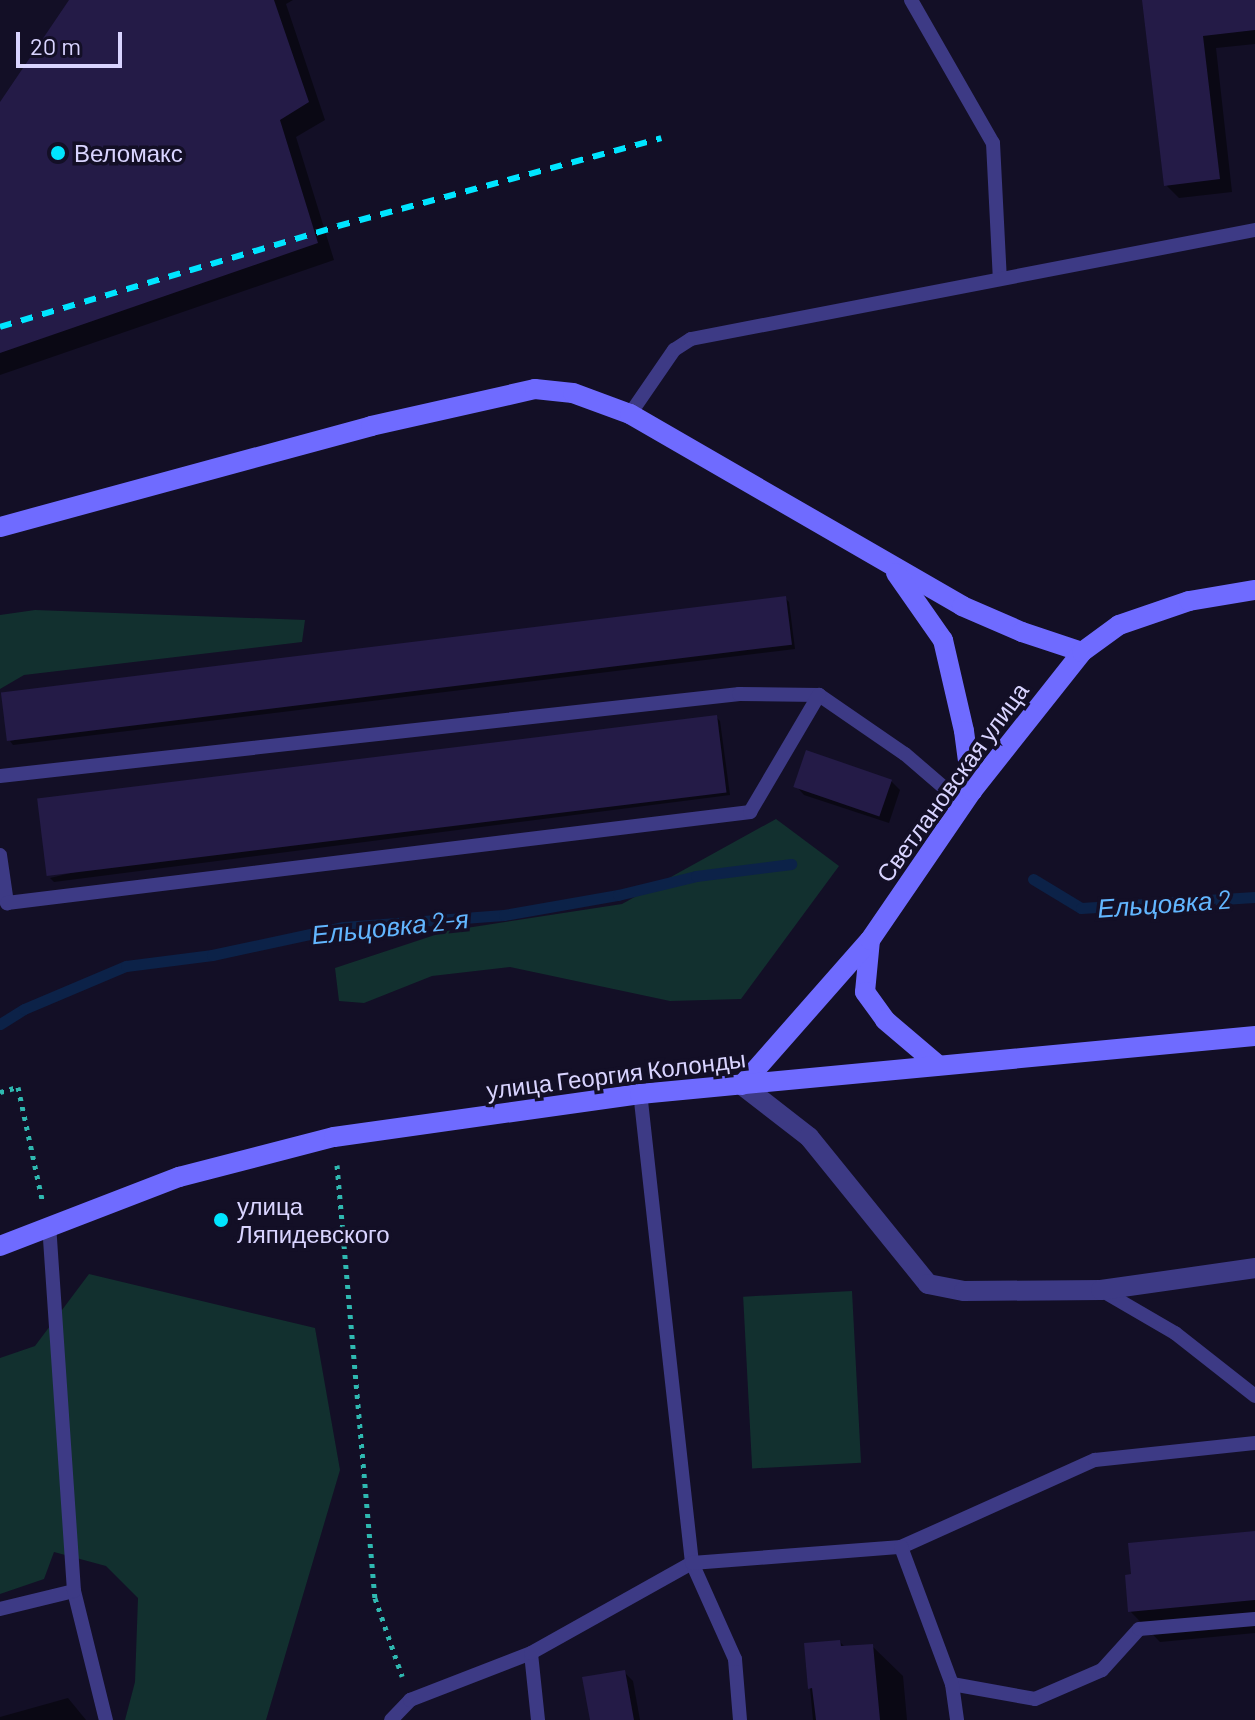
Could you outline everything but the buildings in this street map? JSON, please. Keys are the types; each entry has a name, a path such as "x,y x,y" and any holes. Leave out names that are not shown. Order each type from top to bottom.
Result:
{"street":[{"path":"0,527 371,426 535,389 573,393 630,414 962,606 1022,632 1082,652"},
{"path":"891,566 943,640 956,689 967,797"},
{"name":"Светлановская улица","path":"742,1085 870,940 967,797 1082,652 1119,625 1189,601 1255,590"},
{"path":"870,940 865,992 885,1020 938,1065"},
{"name":"улица Георгия Колонды","path":"0,1246 179,1177 334,1137 640,1094 1255,1036"},
{"path":"742,1085 809,1137 928,1284 964,1291 1101,1290 1255,1268"}],"lane":[{"path":"911,0 993,143 1000,279"},
{"path":"630,414 674,350 691,339 1255,230"},
{"path":"0,776 739,694 819,695 967,797"},
{"path":"0,855 7,903 750,812 819,695"},
{"path":"640,1094 692,1563 735,1659 740,1720"},
{"path":"49,1228 74,1591 106,1720"},
{"path":"1101,1290 1175,1333 1255,1396"},
{"path":"391,1720 410,1700 531,1653 692,1563 901,1547 1095,1460 1255,1443"},
{"path":"901,1547 952,1684 957,1720"},
{"path":"0,1609 74,1591"},
{"path":"952,1684 1035,1699 1102,1670 1139,1629 1255,1619"},
{"path":"531,1653 538,1720"}],"path":[{"path":"0,1092 18,1087 49,1228"},
{"path":"334,1137 375,1598 410,1700"}],"green space":[{"path":"35,610 305,620 302,642 24,675 0,689 0,615"},
{"path":"776,819 839,866 741,999 670,1001 510,967 432,976 364,1003 339,1001 335,968 447,931 622,904"},
{"path":"89,1274 315,1328 340,1470 266,1720 125,1720 135,1682 138,1598 106,1566 54,1552 44,1579 0,1594 0,1358 35,1346"},
{"path":"852,1291 861,1463 752,1468 743,1297"}],"waterway":[{"name":"Ельцовка 2-я","path":"0,1024 24,1009 126,966 212,955 343,927 504,915 618,895 696,876 791,864"},
{"name":"Ельцовка 2","path":"1033,879 1081,908 1255,897"}],"railway":[{"path":"0,327 338,226 661,138"}],"place":[{"name":"Веломакс","path":"58,153"},
{"name":"улица Ляпидевского","path":"221,1220"}]}
